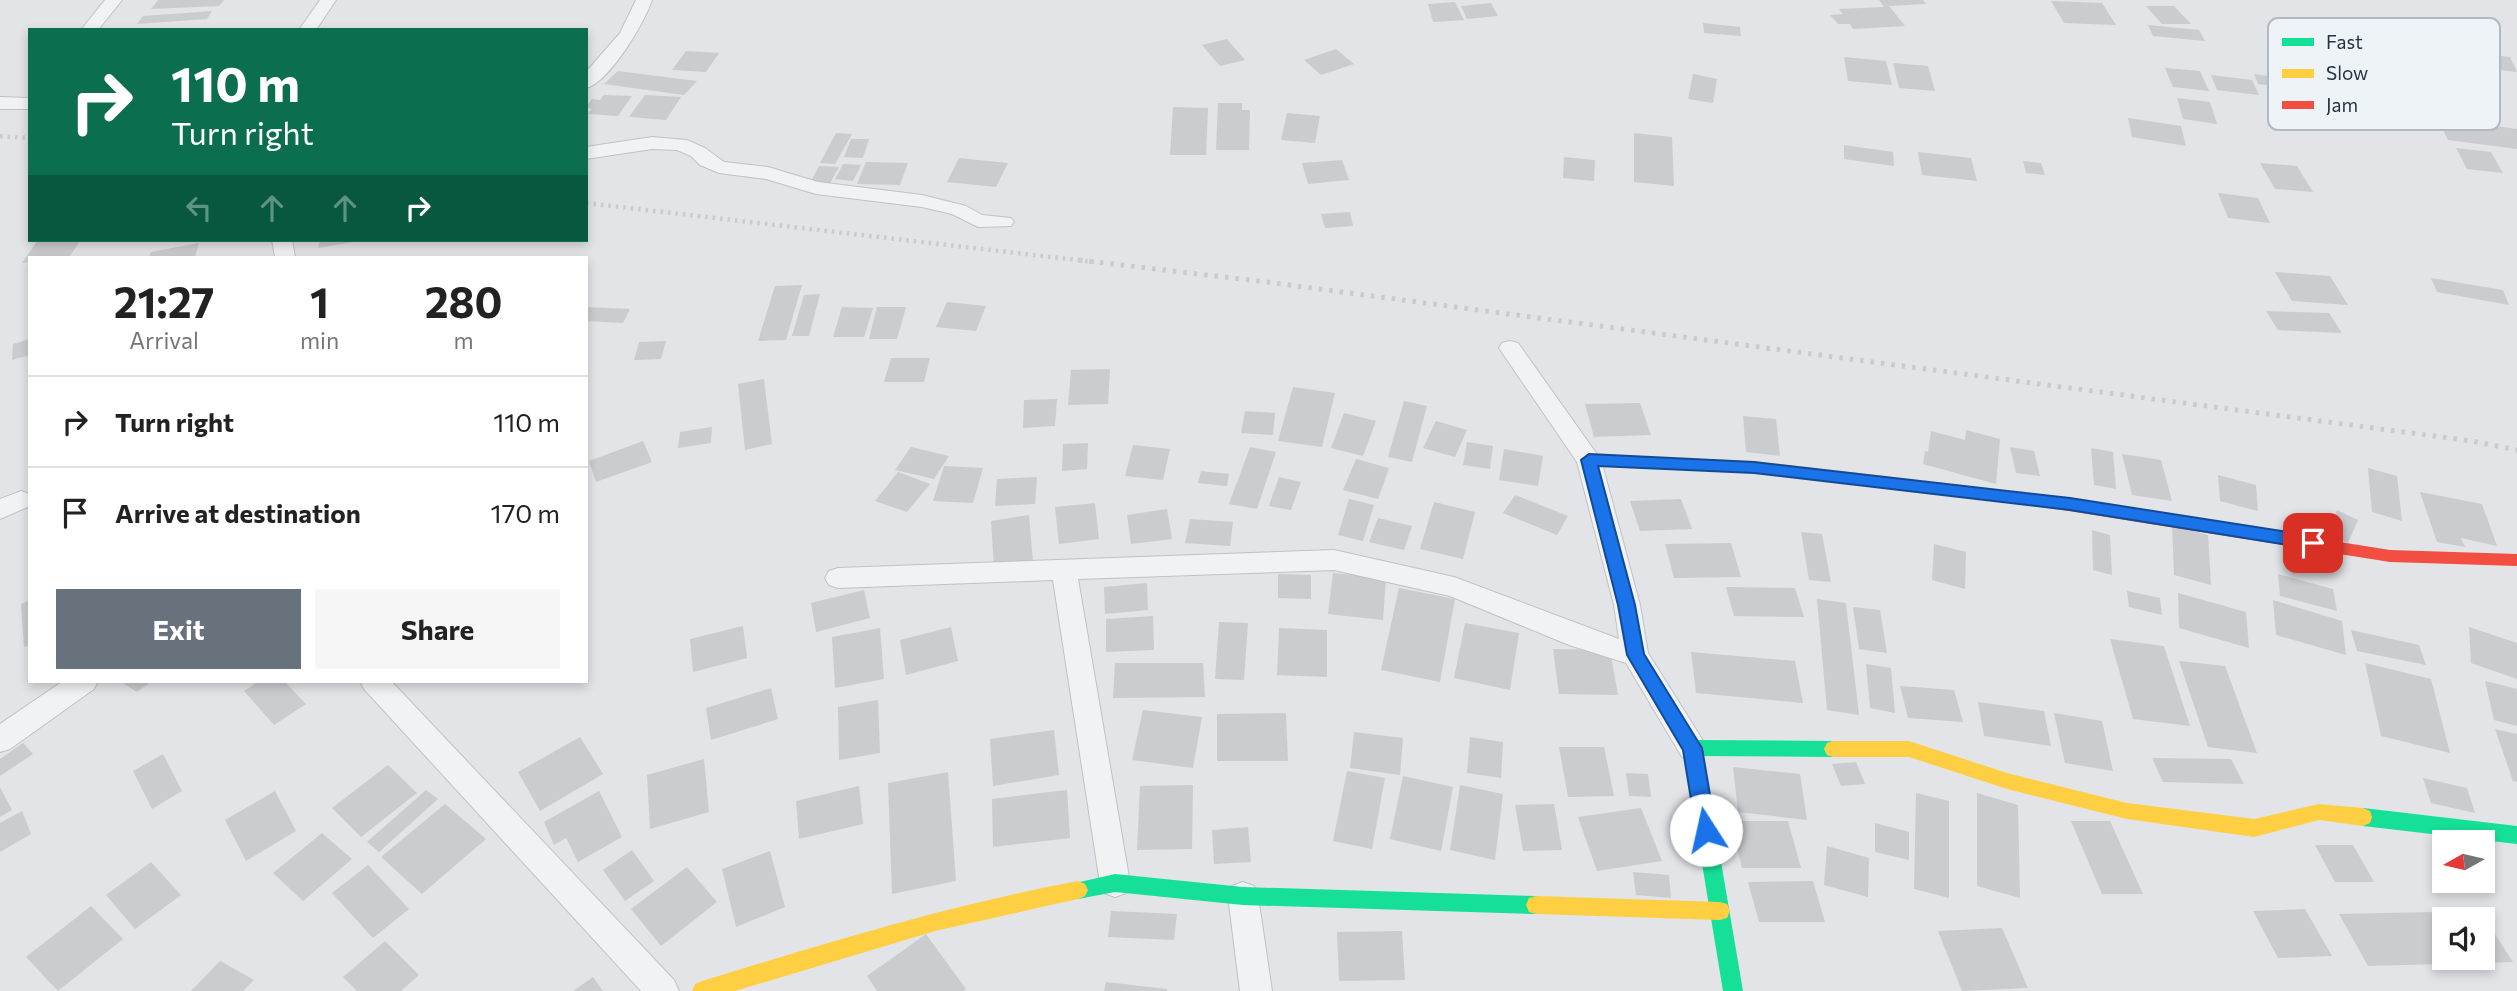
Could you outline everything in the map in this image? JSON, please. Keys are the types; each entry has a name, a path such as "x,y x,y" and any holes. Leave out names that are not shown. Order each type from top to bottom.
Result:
{"street":[{"path":"91,28 114,0"},
{"path":"308,28 328,0"},
{"path":"588,81 606,63 640,12 644,0"},
{"path":"0,103 28,102"},
{"path":"588,153 652,143 680,144 698,152 719,167 768,173 816,188 922,201 958,210 978,221 1004,222"},
{"path":"1510,348 1589,460 1627,605 1635,655 1692,748 1733,991"},
{"path":"1589,460 1754,467 2070,504 2390,556 2517,560"},
{"path":"838,578 1334,560 1454,587 1578,636 1635,655"},
{"path":"1064,570 1115,883"},
{"path":"0,740 81,683"},
{"path":"375,683 663,991"},
{"path":"1692,748 1909,748 2007,781 2127,811 2254,828 2319,812 2517,835"},
{"path":"702,991 882,936 1019,900 1115,883 1243,896 1720,911"},
{"path":"1243,896 1256,991"}],"building":[{"path":"158,0 224,0 219,6 151,9"},
{"path":"1879,0 1923,0 1926,4 1889,6 1905,26 1853,29 1850,24 1838,24 1830,15 1843,14 1839,9 1884,7"},
{"path":"2051,1 2102,3 2116,25 2064,23"},
{"path":"1455,2 1464,20 1433,22 1428,4"},
{"path":"1491,3 1498,16 1467,19 1461,6"},
{"path":"2146,6 2174,6 2191,24 2162,24"},
{"path":"212,11 207,19 137,24 143,16"},
{"path":"1703,23 1740,27 1741,36 1704,33"},
{"path":"2148,25 2199,30 2205,41 2153,36"},
{"path":"1227,39 1245,60 1220,66 1202,45"},
{"path":"1336,49 1354,64 1321,75 1304,60"},
{"path":"686,51 719,53 706,72 672,70"},
{"path":"2500,56 2510,57 2517,72 2500,70"},
{"path":"1844,57 1886,61 1892,85 1848,81"},
{"path":"1893,63 1928,66 1935,91 1899,88"},
{"path":"2165,68 2200,71 2209,91 2173,87"},
{"path":"618,71 697,81 684,95 604,84"},
{"path":"1693,74 1717,79 1713,103 1688,99"},
{"path":"2254,74 2268,76 2268,86 2258,84"},
{"path":"2211,75 2252,80 2259,95 2217,90"},
{"path":"604,95 632,96 618,116 588,114 592,109 588,108 588,104 592,99 600,100"},
{"path":"645,95 681,97 666,120 629,117"},
{"path":"2177,98 2210,102 2217,124 2183,119"},
{"path":"1218,103 1242,103 1242,110 1250,110 1249,150 1216,150"},
{"path":"1173,107 1208,108 1206,155 1170,155"},
{"path":"1287,113 1320,116 1315,143 1281,140"},
{"path":"2128,118 2181,126 2186,146 2132,137"},
{"path":"2500,127 2517,129 2517,149 2448,140 2443,130 2500,130"},
{"path":"836,133 852,134 835,164 820,163"},
{"path":"1634,133 1672,137 1674,186 1634,182"},
{"path":"851,139 869,139 863,158 844,157"},
{"path":"1844,145 1893,152 1894,166 1844,159"},
{"path":"2456,148 2491,152 2503,173 2467,169"},
{"path":"1918,152 1971,158 1977,181 1922,175"},
{"path":"1564,157 1595,160 1594,181 1563,178"},
{"path":"959,158 1008,163 996,187 947,182"},
{"path":"1342,160 1349,180 1308,184 1302,163"},
{"path":"2023,161 2041,163 2045,175 2026,173"},
{"path":"866,162 908,163 900,185 857,184"},
{"path":"2260,163 2297,166 2313,192 2275,189"},
{"path":"843,164 861,165 853,181 835,179"},
{"path":"819,166 839,167 828,187 809,185"},
{"path":"2218,193 2258,198 2270,223 2228,218"},
{"path":"1350,212 1353,226 1325,228 1321,214"},
{"path":"37,242 80,242 70,256 28,256 28,262 22,263"},
{"path":"320,242 353,242 318,248"},
{"path":"199,243 195,256 149,256 151,252"},
{"path":"2275,272 2330,276 2348,305 2292,301"},
{"path":"2431,278 2503,290 2509,305 2437,292"},
{"path":"802,285 786,340 758,341 775,286"},
{"path":"820,294 809,336 792,336 804,295"},
{"path":"947,302 986,306 976,331 936,327"},
{"path":"588,307 630,309 623,323 588,321"},
{"path":"842,307 873,308 864,337 833,337"},
{"path":"877,307 906,307 897,339 869,339"},
{"path":"2266,311 2329,313 2342,333 2278,330"},
{"path":"28,340 28,356 12,360 13,344"},
{"path":"666,341 661,359 634,360 639,342"},
{"path":"891,358 930,358 924,382 884,382"},
{"path":"1110,369 1108,404 1068,405 1071,370"},
{"path":"764,379 772,444 745,450 738,384"},
{"path":"1293,387 1335,393 1322,447 1278,441"},
{"path":"1057,399 1055,426 1023,428 1024,400"},
{"path":"1404,401 1427,406 1412,462 1388,457"},
{"path":"1640,403 1651,435 1594,437 1585,404"},
{"path":"1245,411 1275,413 1273,435 1241,433"},
{"path":"1344,413 1376,421 1363,456 1331,448"},
{"path":"1743,416 1776,419 1780,456 1746,452"},
{"path":"1436,421 1467,430 1455,457 1423,448"},
{"path":"712,427 711,443 678,448 680,432"},
{"path":"1966,430 2000,439 1996,484 1923,464 1931,431 1965,440"},
{"path":"643,441 652,462 596,482 589,461"},
{"path":"1467,442 1493,446 1490,469 1463,465"},
{"path":"1088,443 1087,469 1062,471 1063,444"},
{"path":"1133,445 1170,449 1163,480 1125,476"},
{"path":"911,447 949,456 934,479 895,470"},
{"path":"1250,447 1276,452 1257,509 1229,504"},
{"path":"2010,447 2034,451 2040,476 2016,473"},
{"path":"2091,448 2113,452 2116,489 2094,485"},
{"path":"1504,449 1543,456 1538,486 1499,480"},
{"path":"2122,454 2161,460 2172,501 2132,495"},
{"path":"1356,459 1389,468 1378,499 1343,490"},
{"path":"944,466 983,468 973,503 933,501"},
{"path":"2368,468 2397,476 2402,521 2372,512"},
{"path":"1201,471 1229,474 1227,486 1198,483"},
{"path":"898,472 930,484 907,512 875,501"},
{"path":"2218,475 2256,485 2258,511 2220,501"},
{"path":"1037,477 1035,504 995,506 997,479"},
{"path":"1279,477 1301,482 1291,510 1269,506"},
{"path":"2420,492 2482,504 2497,546 2461,538 2465,547 2437,542"},
{"path":"1515,495 1568,516 1557,535 1503,513"},
{"path":"1349,499 1374,505 1363,541 1338,535"},
{"path":"1681,499 1692,529 1640,531 1630,501"},
{"path":"1434,502 1475,512 1463,559 1420,549"},
{"path":"1095,503 1099,539 1059,544 1055,507"},
{"path":"1167,509 1172,539 1131,544 1127,515"},
{"path":"2337,510 2358,520 2348,543 2326,533"},
{"path":"1029,515 1033,562 994,567 991,521"},
{"path":"1378,518 1412,526 1404,550 1369,542"},
{"path":"1190,519 1233,522 1230,546 1185,543"},
{"path":"2172,525 2208,535 2211,585 2174,575"},
{"path":"2092,530 2110,535 2112,575 2093,570"},
{"path":"1801,532 1822,534 1831,582 1809,580"},
{"path":"1731,543 1741,577 1674,578 1665,544"},
{"path":"1934,544 1966,552 1965,589 1932,580"},
{"path":"1333,573 1386,578 1383,620 1328,614"},
{"path":"1278,574 1311,575 1311,599 1278,598"},
{"path":"2278,574 2333,589 2337,611 2280,596"},
{"path":"1147,583 1148,610 1105,614 1104,587"},
{"path":"1726,587 1795,588 1804,617 1734,616"},
{"path":"1399,588 1455,599 1440,682 1381,670"},
{"path":"864,590 870,618 816,632 811,603"},
{"path":"2127,591 2160,598 2162,615 2129,607"},
{"path":"2178,593 2246,612 2249,648 2179,628"},
{"path":"1817,599 1846,603 1859,715 1827,710"},
{"path":"2273,600 2342,621 2346,655 2276,635"},
{"path":"28,601 28,646 24,647 21,604"},
{"path":"1853,607 1880,610 1887,653 1859,649"},
{"path":"1153,616 1154,650 1106,652 1106,619"},
{"path":"1219,622 1248,623 1244,680 1215,679"},
{"path":"1465,623 1519,633 1510,690 1454,678"},
{"path":"743,626 747,658 693,672 690,639"},
{"path":"951,627 958,661 906,675 900,640"},
{"path":"2469,627 2517,643 2517,679 2471,663"},
{"path":"880,628 884,679 835,688 832,637"},
{"path":"1279,628 1327,630 1327,677 1277,675"},
{"path":"2351,630 2419,645 2426,665 2357,651"},
{"path":"2110,639 2164,646 2190,726 2133,719"},
{"path":"1553,649 1610,650 1618,695 1559,694"},
{"path":"1691,652 1795,661 1803,703 1696,693"},
{"path":"2179,661 2225,666 2257,753 2208,747"},
{"path":"1115,663 1203,663 1205,697 1113,698"},
{"path":"2365,663 2431,679 2450,753 2381,736"},
{"path":"1866,664 1891,668 1895,713 1870,708"},
{"path":"2485,681 2517,689 2517,726 2494,720"},
{"path":"123,683 149,683 137,692"},
{"path":"256,683 286,683 306,704 274,725 244,691"},
{"path":"1900,686 1954,690 1963,722 1908,718"},
{"path":"771,688 778,719 711,740 706,708"},
{"path":"878,700 880,753 839,760 838,707"},
{"path":"1978,702 2044,711 2051,746 1984,736"},
{"path":"1143,710 1202,717 1193,768 1132,760"},
{"path":"1286,713 1288,761 1217,761 1217,714"},
{"path":"2054,713 2102,721 2113,771 2065,763"},
{"path":"2495,729 2517,734 2517,782 2513,781"},
{"path":"1054,730 1059,775 993,786 990,739"},
{"path":"1354,732 1403,738 1400,775 1350,768"},
{"path":"580,737 603,774 540,811 518,772"},
{"path":"1470,737 1503,742 1501,778 1467,773"},
{"path":"23,743 33,754 0,776 0,759"},
{"path":"1559,747 1604,747 1614,796 1568,797"},
{"path":"163,754 182,791 152,809 133,771"},
{"path":"2152,758 2231,759 2244,784 2163,782"},
{"path":"704,759 709,812 650,829 647,775"},
{"path":"1856,762 1865,784 1841,786 1832,764"},
{"path":"388,765 417,793 361,837 332,808"},
{"path":"1733,767 1800,774 1807,820 1738,812"},
{"path":"1347,771 1385,778 1372,849 1333,841"},
{"path":"948,772 956,881 892,894 888,783"},
{"path":"1626,773 1648,774 1651,797 1629,796"},
{"path":"1403,776 1453,787 1441,851 1390,839"},
{"path":"2423,778 2467,788 2475,813 2431,803"},
{"path":"1193,785 1192,849 1137,850 1140,786"},
{"path":"1460,785 1503,794 1495,860 1450,850"},
{"path":"859,786 863,824 799,839 796,801"},
{"path":"0,787 12,810 0,817"},
{"path":"426,790 438,799 379,852 367,842"},
{"path":"1067,790 1070,838 993,847 992,799"},
{"path":"275,791 296,831 246,861 225,820"},
{"path":"599,791 622,837 578,862 566,838 554,845 544,822"},
{"path":"1916,793 1949,801 1949,898 1914,889"},
{"path":"1977,793 2018,805 2020,898 1977,886"},
{"path":"445,804 486,839 422,894 381,857"},
{"path":"1554,804 1562,850 1523,851 1515,805"},
{"path":"1641,808 1662,861 1597,871 1578,817"},
{"path":"22,811 31,834 0,852 0,823"},
{"path":"1731,821 1788,821 1801,868 1742,868"},
{"path":"2071,821 2110,821 2143,894 2102,894"},
{"path":"1875,823 1909,832 1909,860 1875,852"},
{"path":"1248,827 1251,862 1214,864 1212,830"},
{"path":"322,833 352,859 303,901 273,873"},
{"path":"2315,845 2353,845 2374,882 2335,882"},
{"path":"1827,846 1869,858 1868,897 1824,885"},
{"path":"632,850 654,881 625,901 603,870"},
{"path":"770,851 785,907 736,927 722,869"},
{"path":"151,862 181,895 135,929 106,895"},
{"path":"368,865 409,909 373,938 332,893"},
{"path":"687,867 717,902 661,946 631,909"},
{"path":"1633,872 1669,875 1671,898 1636,895"},
{"path":"1813,881 1825,922 1759,922 1748,882"},
{"path":"91,906 123,939 58,991 26,957"},
{"path":"2305,909 2332,956 2278,958 2253,911"},
{"path":"1111,911 1177,914 1174,940 1108,937"},
{"path":"2432,912 2432,964 2368,966 2339,914"},
{"path":"2002,928 2028,988 1962,991 1938,931"},
{"path":"1402,931 1405,980 1339,981 1337,932"},
{"path":"926,934 966,989 877,991 867,976"},
{"path":"2495,934 2513,962 2495,962"},
{"path":"385,941 419,975 401,991 357,991 343,977"},
{"path":"220,961 254,980 243,991 191,991"},
{"path":"593,977 603,991 573,991"},
{"path":"1106,982 1167,989 1167,991 1104,991"}],"railway":[{"path":"0,136 28,138"},
{"path":"588,203 1094,262"},
{"path":"1079,260 1266,282 2472,441 2517,450"}],"traffic: fast":[{"path":"1733,991 1692,748 1833,749"},
{"path":"2363,817 2517,835"},
{"path":"1078,890 1115,883 1243,896 1536,905"}],"traffic: slow":[{"path":"1589,460 1754,467 2031,499"},
{"path":"1833,749 1909,749 2007,781 2127,811 2254,828 2319,812 2363,817"},
{"path":"702,991 935,922 1078,890"},
{"path":"1536,905 1720,911"}],"traffic: jam":[{"path":"2031,499 2390,556 2517,560"}],"route":[{"path":"1706,830 1692,748 1635,655 1627,605 1589,460 1631,464 1754,467 2070,504 2313,543"}]}
